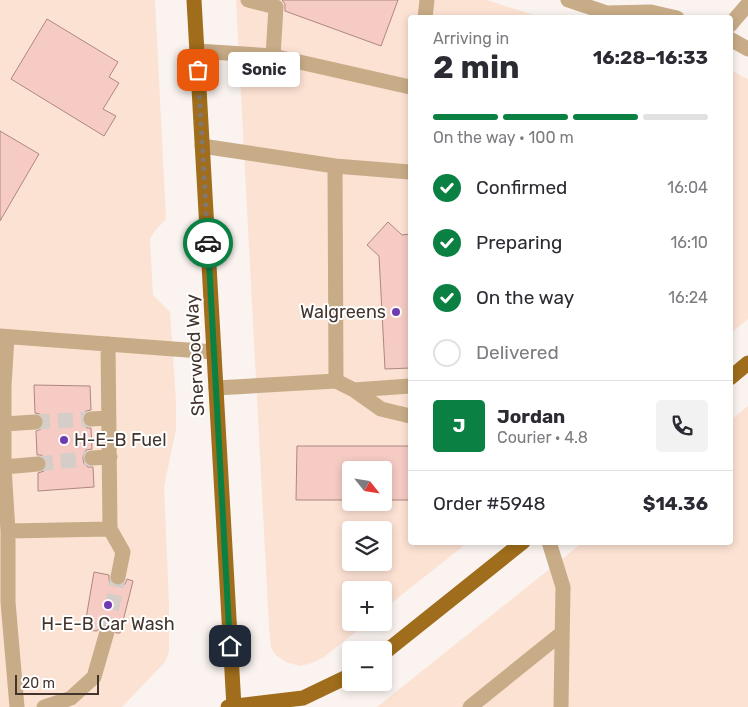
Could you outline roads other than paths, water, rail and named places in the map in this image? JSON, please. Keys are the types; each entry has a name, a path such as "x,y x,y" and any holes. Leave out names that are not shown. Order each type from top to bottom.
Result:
{"main road":[{"name":"Sherwood Way","path":"194,0 232,707"},
{"path":"733,376 748,363"},
{"path":"392,646 519,545"},
{"path":"232,707 303,698 342,679"}],"street":[{"path":"248,0 277,4 273,56"},
{"path":"425,15 427,0"},
{"path":"568,0 607,12 651,12 664,15"},
{"path":"733,22 748,4"},
{"path":"733,41 748,49"},
{"path":"197,51 273,56 408,86"},
{"path":"202,146 335,166 408,172"},
{"path":"335,166 336,381"},
{"path":"17,707 8,602 3,337 214,352"},
{"path":"108,344 110,529 123,552 118,577"},
{"path":"216,388 336,381 354,390 381,409 408,416"},
{"path":"354,390 408,386"},
{"path":"91,419 109,418"},
{"path":"4,424 35,422"},
{"path":"92,458 110,457"},
{"path":"4,467 38,464"},
{"path":"8,531 110,529"},
{"path":"550,545 563,587 561,707"},
{"path":"44,707 71,698 94,677 107,632"},
{"path":"470,707 562,633"}],"tunnel":[{"path":"35,422 91,419"},
{"path":"38,464 92,458"},
{"path":"107,632 118,577"}],"place":[{"name":"Sonic","path":"198,70"},
{"name":"Walgreens","path":"396,312"},
{"name":"H-E-B Fuel","path":"64,440"},
{"name":"H-E-B Car Wash","path":"108,605"}]}
